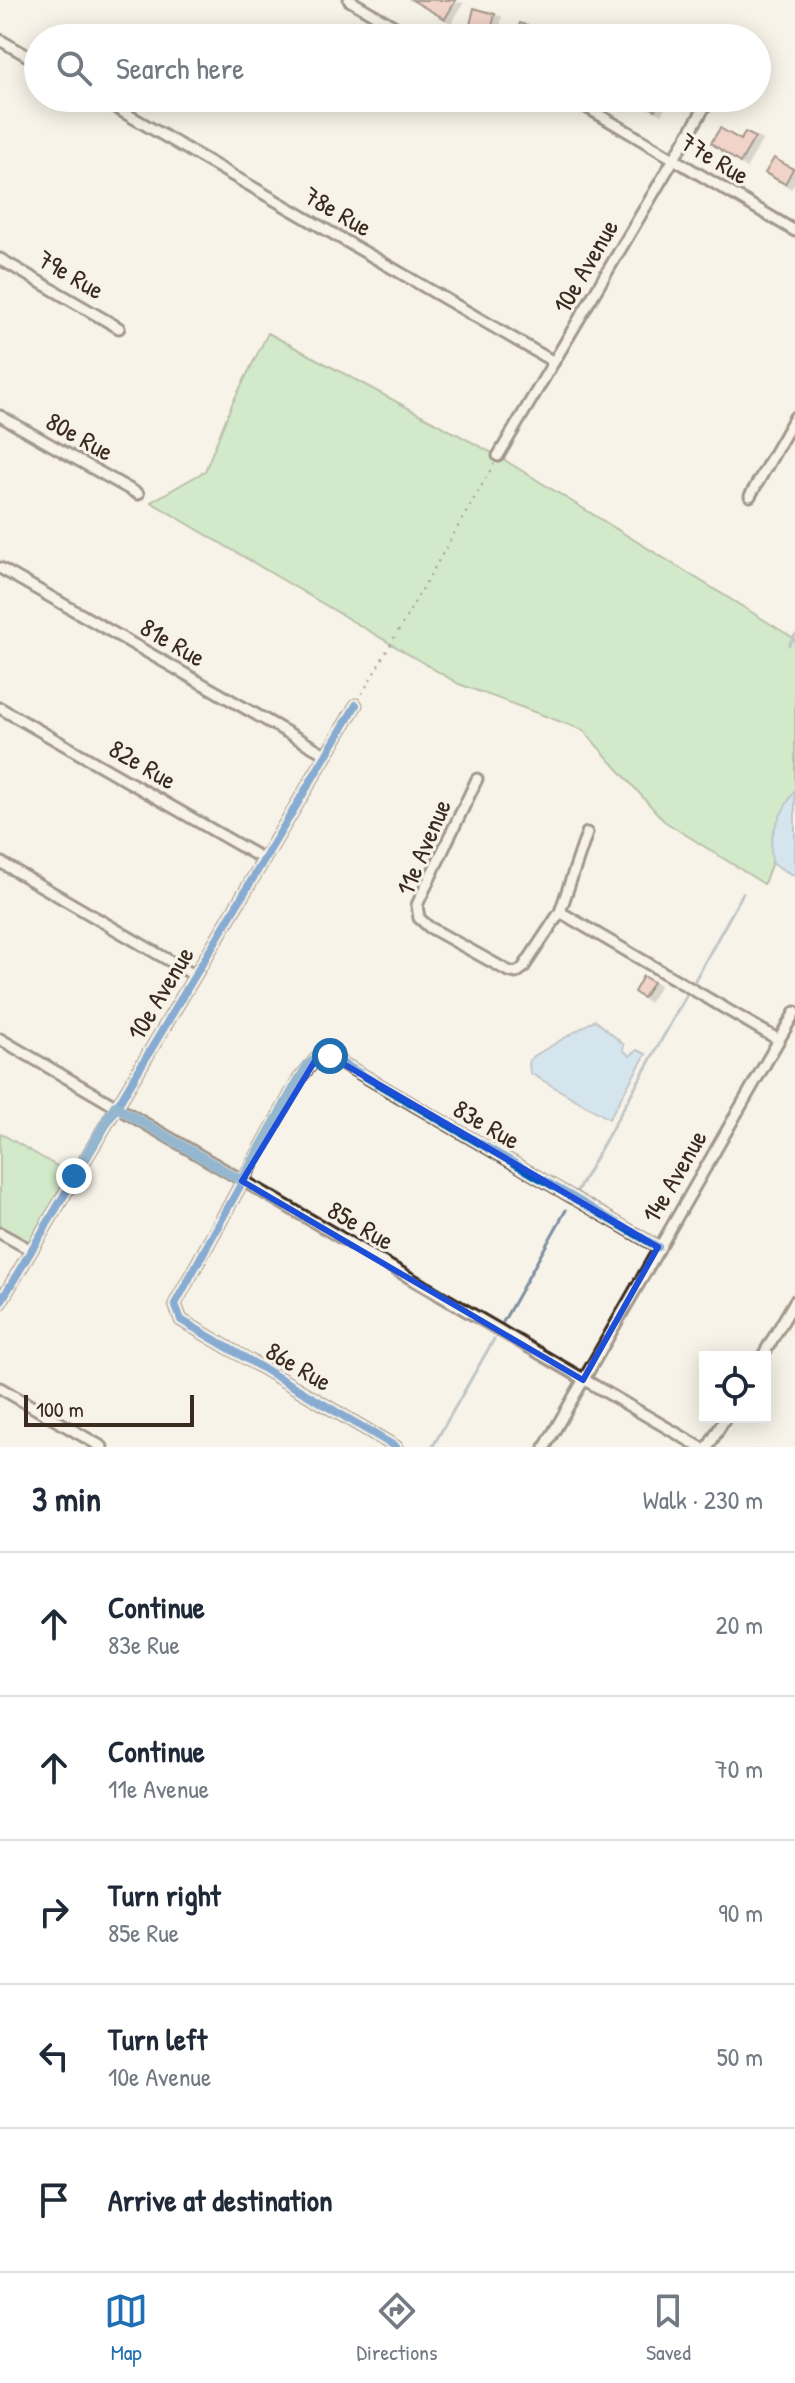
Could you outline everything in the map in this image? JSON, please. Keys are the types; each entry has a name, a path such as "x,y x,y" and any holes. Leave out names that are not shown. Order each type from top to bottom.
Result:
{"street":[{"path":"349,0 390,24"},
{"path":"0,40 24,54"},
{"name":"78e Rue","path":"123,112 554,362"},
{"name":"77e Rue","path":"594,112 795,231"},
{"name":"10e Avenue","path":"498,456 702,112"},
{"name":"79e Rue","path":"0,259 119,328"},
{"name":"80e Rue","path":"0,416 138,494"},
{"path":"750,496 795,417"},
{"name":"81e Rue","path":"0,568 325,754"},
{"name":"10e Avenue","path":"0,1303 356,705"},
{"name":"82e Rue","path":"0,708 263,859"},
{"name":"11e Avenue","path":"477,779 417,905 419,918 429,927 516,973 523,968 560,912"},
{"path":"587,833 560,912 779,1040"},
{"path":"0,862 194,975"},
{"name":"14e Avenue","path":"545,1447 795,1012"},
{"name":"85e Rue","path":"0,1039 700,1447"},
{"name":"83e Rue","path":"242,1181 299,1079 316,1059 330,1056 658,1247"},
{"name":"86e Rue","path":"242,1181 178,1294 175,1304 181,1320 396,1447"},
{"path":"0,1233 31,1250"},
{"path":"766,1351 795,1301"},
{"path":"0,1388 102,1447"},
{"path":"708,1447 722,1423"}],"path":[{"path":"356,705 498,456"}],"highlighted area":[{"path":"330,1056 658,1247 583,1380 242,1181 316,1059"}],"green space":[{"path":"268,333 498,456 795,639 795,798 764,884 664,821 583,730 459,684 151,502 205,471 232,404"},
{"path":"0,1133 74,1176 31,1250 0,1233"}],"water":[{"path":"795,790 795,876 773,864 771,844 776,825"},
{"path":"595,1020 624,1045 623,1050 630,1056 637,1050 646,1054 609,1119 530,1073 529,1061 534,1056"}],"building":[{"path":"412,0 456,0 445,19"},
{"path":"474,8 495,14 493,24 470,24"},
{"path":"720,128 741,140 745,132 755,137 740,163 711,143"},
{"path":"774,158 793,169 785,184 765,173"},
{"path":"643,976 653,982 643,998 634,992"}],"waterway":[{"path":"789,645 795,635"},
{"path":"695,980 743,893"},
{"path":"576,1193 686,996"},
{"path":"503,1322 566,1210"},
{"path":"433,1446 494,1339"}],"cycle path":[{"path":"0,1303 356,705"},
{"path":"396,1447 181,1320 175,1304 299,1079 316,1059 330,1056 658,1247"}],"route":[{"path":"74,1176 115,1106 242,1181 308,1065 316,1059 330,1056"}]}
